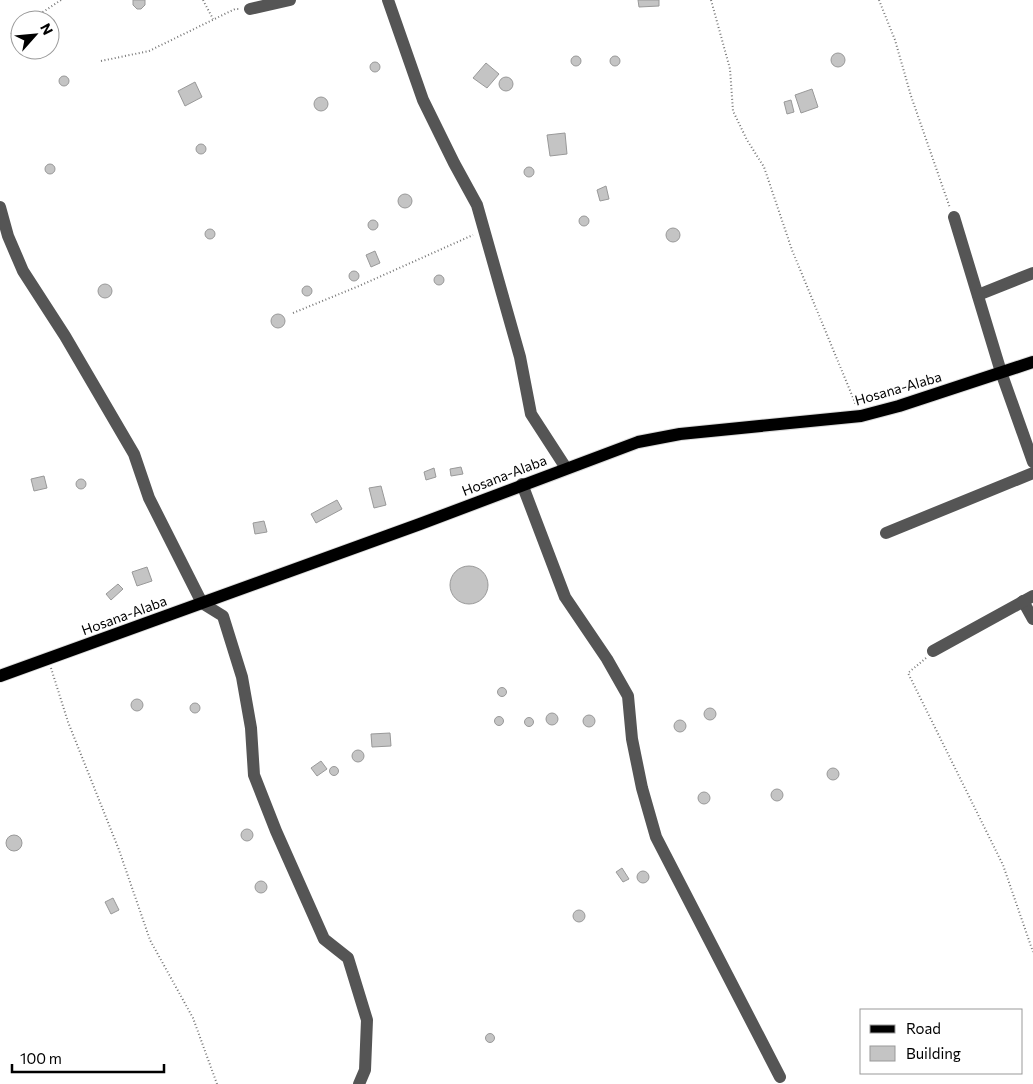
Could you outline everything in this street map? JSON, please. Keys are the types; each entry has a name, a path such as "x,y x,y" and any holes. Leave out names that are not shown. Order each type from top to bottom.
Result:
{"main road":[{"name":"Hosana-Alaba","path":"0,676 420,524 522,484 638,442 680,434 861,416 899,406 1033,362"}],"street":[{"path":"250,9 290,0"},
{"path":"388,0 423,100 477,205 520,357 532,414 566,468"},
{"path":"0,207 8,236 24,271 65,336 134,454 149,498 202,603 223,616 242,677 251,728 254,775 276,831 324,939 348,958 367,1020 365,1070 358,1084"},
{"path":"954,218 1001,372 1033,462"},
{"path":"978,296 1033,273"},
{"path":"886,532 1033,473"},
{"path":"522,484 565,597 607,659 628,696 632,739 656,837 780,1077"},
{"path":"933,652 1028,599 1033,619"}],"path":[{"path":"46,10 61,0"},
{"path":"203,0 213,19"},
{"path":"711,0 730,69 733,110 747,140 764,167 792,250 861,416"},
{"path":"879,0 895,40 911,96 954,218"},
{"path":"101,61 149,51 234,9 250,9"},
{"path":"294,313 484,230"},
{"path":"933,652 908,673 1003,864 1033,952"},
{"path":"48,659 68,722 119,850 150,940 189,1011 217,1084"}],"building":[{"path":"133,0 145,0 145,5 141,9 137,9 133,5"},
{"path":"638,0 659,0 659,6 639,7"},
{"path":"835,53 841,53 845,60 841,67 835,67 831,63 831,57"},
{"path":"574,56 578,56 581,61 580,65 574,66 571,63 571,59"},
{"path":"613,56 617,56 620,61 619,65 613,66 610,63 610,59"},
{"path":"373,62 377,62 380,67 379,71 373,72 370,69 370,65"},
{"path":"486,63 499,74 487,88 473,78"},
{"path":"62,76 66,76 69,81 68,85 62,86 59,83 59,79"},
{"path":"503,77 509,77 513,84 509,91 503,91 499,87 499,81"},
{"path":"195,82 202,97 185,106 178,91"},
{"path":"812,89 818,107 801,113 795,95"},
{"path":"321,97 326,99 328,104 326,109 321,111 316,109 314,104 316,99"},
{"path":"791,100 794,112 787,114 784,102"},
{"path":"565,133 567,154 550,156 547,135"},
{"path":"199,144 203,144 206,149 205,153 199,154 196,151 196,147"},
{"path":"48,164 52,164 55,169 54,173 48,174 45,171 45,167"},
{"path":"527,167 531,167 534,172 533,176 527,177 524,174 524,170"},
{"path":"606,186 609,199 600,201 597,190"},
{"path":"405,194 410,196 412,201 410,206 405,208 400,206 398,201 400,196"},
{"path":"582,216 586,216 589,221 588,225 582,226 579,223 579,219"},
{"path":"371,220 375,220 378,225 377,229 371,230 368,227 368,223"},
{"path":"670,228 676,228 680,235 676,242 670,242 666,238 666,232"},
{"path":"208,229 212,229 215,234 214,238 208,239 205,236 205,232"},
{"path":"375,251 380,263 371,267 366,255"},
{"path":"352,271 356,271 359,276 358,280 352,281 349,278 349,274"},
{"path":"437,275 441,275 444,280 443,284 437,285 434,282 434,278"},
{"path":"105,284 110,286 112,291 110,296 105,298 100,296 98,291 100,286"},
{"path":"305,286 309,286 312,291 311,295 305,296 302,293 302,289"},
{"path":"278,314 283,316 285,321 283,326 278,328 273,326 271,321 273,316"},
{"path":"461,467 463,474 451,476 450,469"},
{"path":"434,468 436,477 426,480 424,472"},
{"path":"44,476 47,488 34,491 31,479"},
{"path":"79,479 83,479 86,484 85,488 79,489 76,486 76,482"},
{"path":"381,486 386,505 374,508 369,488"},
{"path":"337,500 342,509 316,523 311,514"},
{"path":"264,521 267,532 255,534 253,523"},
{"path":"469,566 482,572 488,585 482,598 469,604 456,598 450,585 456,572"},
{"path":"147,567 152,581 137,586 132,572"},
{"path":"118,584 123,589 111,600 106,594"},
{"path":"502,687 507,692 502,697 497,692"},
{"path":"139,699 142,700 142,710 135,711 132,710 131,703 132,700"},
{"path":"195,703 200,708 195,713 190,708"},
{"path":"708,708 712,708 716,714 712,720 708,720 704,716 704,712"},
{"path":"550,713 554,713 558,719 554,725 550,725 546,721 546,717"},
{"path":"587,715 591,715 595,721 591,727 587,727 583,723 583,719"},
{"path":"499,716 504,721 499,726 494,721"},
{"path":"529,717 534,722 529,727 524,722"},
{"path":"678,720 682,720 686,726 682,732 678,732 674,728 674,724"},
{"path":"390,733 391,746 372,747 371,734"},
{"path":"356,750 360,750 364,756 360,762 356,762 352,758 352,754"},
{"path":"321,761 327,769 317,776 311,768"},
{"path":"334,766 339,771 334,776 329,771"},
{"path":"831,768 835,768 839,774 835,780 831,780 827,776 827,772"},
{"path":"775,789 779,789 783,795 779,801 775,801 771,797 771,793"},
{"path":"702,792 706,792 710,798 706,804 702,804 698,800 698,796"},
{"path":"249,829 252,830 252,840 245,841 242,840 241,833 242,830"},
{"path":"11,835 17,835 22,840 20,849 11,851 6,846 6,840"},
{"path":"622,868 629,879 623,882 616,872"},
{"path":"641,871 645,871 649,877 645,883 641,883 637,879 637,875"},
{"path":"259,881 263,881 267,887 263,893 259,893 255,889 255,885"},
{"path":"113,898 119,910 111,914 105,902"},
{"path":"577,910 581,910 585,916 581,922 577,922 573,918 573,914"},
{"path":"490,1033 495,1038 490,1043 485,1038"}]}
